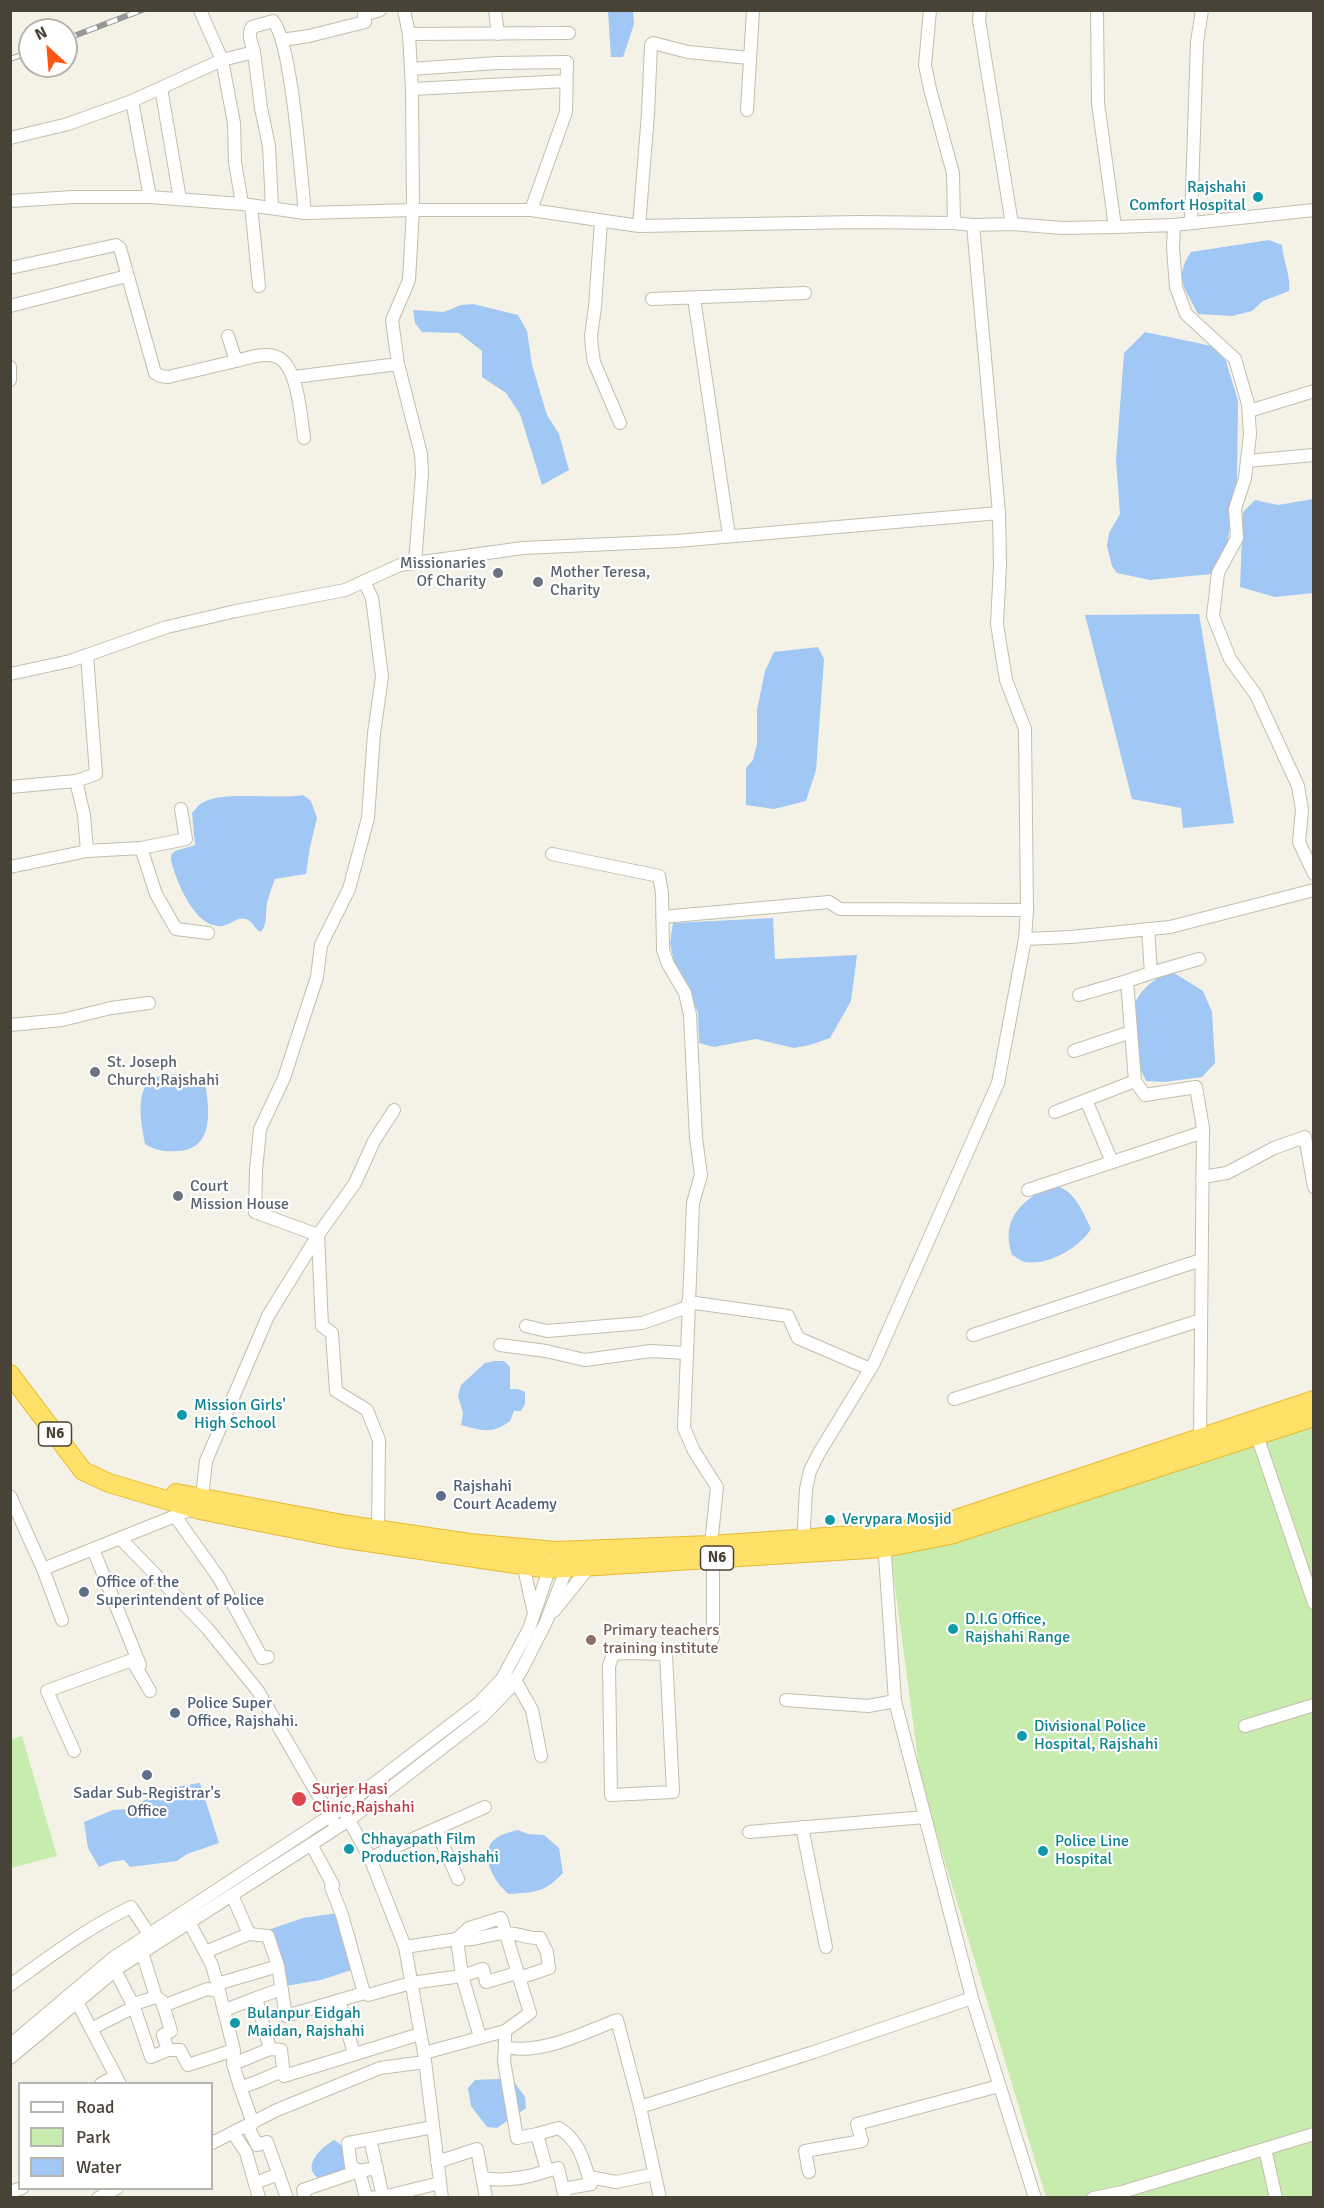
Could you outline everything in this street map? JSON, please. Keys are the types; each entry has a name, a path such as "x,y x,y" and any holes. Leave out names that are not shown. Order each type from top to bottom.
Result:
{"highway":[{"name":"N6","path":"10,1374 83,1471 108,1483 199,1502 340,1538 378,1537 555,1551 712,1551 950,1535 1254,1428 1314,1400"},
{"name":"N6","path":"884,1540 938,1525 1200,1438 1314,1417"},
{"name":"N6","path":"378,1537 523,1564 558,1568 712,1551"}],"street":[{"path":"200,10 222,60 234,123 235,162 247,204 259,286"},
{"path":"282,40 309,36 365,22 364,15 380,10"},
{"path":"404,10 409,34 412,89 413,210 409,280 392,320 398,364 420,454 422,474 415,562"},
{"path":"495,10 498,34"},
{"path":"747,110 753,10"},
{"path":"930,10 926,65 930,89 953,173 954,223"},
{"path":"980,10 979,20 1012,224"},
{"path":"1098,10 1098,103 1115,227"},
{"path":"1191,222 1197,42 1202,10"},
{"path":"272,207 269,146 261,108 254,52 249,35 252,27 273,21 282,40 293,105 305,213"},
{"path":"409,34 568,33"},
{"path":"639,226 651,45 654,43 688,52 749,58"},
{"path":"10,138 68,124 132,101 222,60 254,52"},
{"path":"411,69 496,63 567,62 566,112 531,210"},
{"path":"412,89 567,81"},
{"path":"161,88 180,199"},
{"path":"132,101 150,197"},
{"path":"10,201 73,197 150,197 247,204 305,213 531,210 639,226 858,222 1012,224 1062,228 1115,227 1174,225 1314,210"},
{"path":"601,221 591,336 592,349 594,362 620,423"},
{"path":"803,1546 806,1489 810,1471 870,1369 998,1083 1025,939 1027,910 1024,729 1006,680 997,624 1000,565 999,513 973,225"},
{"path":"1174,225 1176,287 1186,314 1235,359 1249,411 1250,434 1245,478 1235,509 1237,538 1218,573 1213,616 1230,659 1256,695 1298,786 1302,810 1299,842 1314,874"},
{"path":"10,268 116,245 120,248 156,373 168,377 236,360 276,356 284,361 294,377 304,438"},
{"path":"10,306 128,276"},
{"path":"652,299 805,293"},
{"path":"694,298 729,536"},
{"path":"228,336 236,360"},
{"path":"294,377 398,364"},
{"path":"10,367 10,380"},
{"path":"1249,411 1314,391"},
{"path":"1247,461 1314,455"},
{"path":"10,674 70,661 167,627 345,590 400,564 523,548 729,536 999,513"},
{"path":"318,1235 255,1212 256,1171 260,1129 284,1078 317,977 321,945 349,889 368,818 374,733 382,678 372,598 364,581"},
{"path":"10,787 76,781 96,774 87,655"},
{"path":"76,781 84,815 87,851"},
{"path":"10,867 87,851 141,848 186,839 181,809"},
{"path":"141,848 156,894 176,929 208,933"},
{"path":"552,854 659,876 662,893 663,950 685,993 690,1015 696,1138 701,1175 693,1203 684,1428 694,1451 717,1487 712,1551 713,1638"},
{"path":"1025,939 1071,937 1170,927 1314,890"},
{"path":"662,917 830,902 840,909 1027,910"},
{"path":"1148,929 1151,973"},
{"path":"1079,994 1199,959"},
{"path":"1127,981 1135,1081 1145,1095 1196,1087 1203,1132 1200,1438"},
{"path":"10,1025 62,1020 111,1008 149,1003"},
{"path":"1074,1051 1131,1032"},
{"path":"1055,1112 1135,1081"},
{"path":"1086,1100 1112,1162"},
{"path":"43,1569 175,1516 199,1502 206,1461 268,1316 318,1235 355,1183 374,1141 394,1110"},
{"path":"1028,1190 1203,1132"},
{"path":"1202,1177 1227,1173 1274,1148 1305,1137 1314,1187"},
{"path":"318,1235 322,1326 332,1333 336,1391 367,1410 379,1440 378,1537"},
{"path":"973,1335 1201,1260"},
{"path":"526,1326 547,1331 642,1323 688,1305 788,1316 798,1338 870,1369"},
{"path":"954,1399 1201,1320"},
{"path":"500,1345 546,1351 585,1360 651,1351 686,1353"},
{"path":"1254,1428 1314,1603"},
{"path":"10,1496 63,1620"},
{"path":"175,1516 219,1578 262,1658 268,1657"},
{"path":"120,1539 207,1628 258,1691 337,1828"},
{"path":"884,1540 895,1701 972,1998 1035,2198"},
{"path":"74,1751 47,1691 132,1660 151,1694 93,1550"},
{"path":"10,2045 113,1958 342,1808 479,1703 502,1679 558,1568 573,1550"},
{"path":"546,1622 558,1568 555,1551"},
{"path":"523,1564 534,1614"},
{"path":"10,2058 116,1970 349,1820 482,1717 509,1689 546,1622 590,1566"},
{"path":"613,1654 666,1654 673,1792 611,1795 609,1666 613,1654"},
{"path":"515,1680 532,1710 541,1756"},
{"path":"786,1700 868,1706 895,1701"},
{"path":"1245,1726 1314,1705"},
{"path":"370,1858 484,1807"},
{"path":"342,1808 370,1858 405,1947 424,2058 442,2198"},
{"path":"749,1832 925,1817"},
{"path":"802,1827 826,1947"},
{"path":"436,1829 458,1879"},
{"path":"311,1844 333,1885 331,1887 342,1915 364,1993"},
{"path":"232,1895 249,1934"},
{"path":"10,1985 73,1939 98,1923 131,1907 149,1934"},
{"path":"213,2142 277,2110 380,2068 424,2058 480,2039 480,2037 505,2031 530,2013 501,1918 469,1928 457,1939 405,1947"},
{"path":"189,1922 212,1965 234,2050 233,2064 257,2145 267,2142 287,2198"},
{"path":"205,1952 249,1934 268,1936 278,1966 286,2016 364,1993 368,1995 411,1983 462,1976 483,1969 486,1982 549,1968 547,1952 540,1938 529,1939 506,1933"},
{"path":"457,1939 462,1976 480,2037"},
{"path":"142,1952 171,2031 163,2035 168,2050"},
{"path":"91,2029 134,2005 218,1987 278,1966"},
{"path":"116,1970 134,2005 151,2057 168,2050 180,2050 188,2065 234,2050"},
{"path":"225,2010 282,1989"},
{"path":"256,1998 270,2049"},
{"path":"640,2107 814,2052 972,1998"},
{"path":"339,2000 354,2054"},
{"path":"77,2002 118,2080"},
{"path":"505,2046 518,2050 556,2043 617,2020 640,2107 660,2198"},
{"path":"483,2178 501,2181 532,2176 558,2168 564,2193 591,2184 580,2149 568,2134 559,2128 517,2138 504,2061 505,2031"},
{"path":"233,2064 270,2049 281,2050 284,2076 420,2034"},
{"path":"240,2087 256,2084 263,2078 283,2071"},
{"path":"809,2172 806,2151 862,2141 857,2124 999,2086"},
{"path":"433,2127 348,2144 351,2166 359,2171 366,2198 383,2197 440,2183"},
{"path":"232,2133 246,2152 259,2198"},
{"path":"537,2134 547,2170"},
{"path":"1093,2198 1122,2192 1314,2134"},
{"path":"370,2139 383,2197"},
{"path":"437,2162 477,2149 486,2198"},
{"path":"1265,2149 1276,2198"},
{"path":"305,2198 303,2190 359,2171 377,2168"},
{"path":"255,2183 279,2174"},
{"path":"589,2177 616,2182 655,2174"},
{"path":"99,2197 113,2190"}],"green space":[{"path":"1313,1420 1313,2197 1046,2197 933,1822 919,1767 891,1557"},
{"path":"22,1736 57,1856 11,1868 11,1739"}],"water":[{"path":"608,11 633,11 634,24 623,57 611,57"},
{"path":"1269,240 1282,245 1289,291 1263,301 1252,311 1232,316 1198,314 1185,290 1182,276 1191,252"},
{"path":"473,304 518,315 527,331 532,365 547,415 559,434 569,470 542,485 520,414 506,393 482,377 482,351 459,333 422,332 415,323 413,310 444,312 461,305"},
{"path":"1145,332 1212,346 1226,361 1238,401 1237,481 1227,546 1211,574 1150,580 1117,573 1112,566 1107,546 1109,533 1120,514 1116,460 1124,353"},
{"path":"1313,499 1313,593 1275,597 1240,587 1243,512 1255,500 1278,505"},
{"path":"1199,614 1234,823 1183,828 1181,808 1132,799 1085,615"},
{"path":"818,647 824,659 816,770 806,801 774,809 746,805 746,768 753,760 757,744 757,710 765,671 774,652"},
{"path":"303,795 311,801 317,818 306,874 275,879 267,903 265,925 261,932 250,921 244,919 238,919 222,926 212,925 203,920 182,891 171,860 171,855 175,851 195,845 192,813 202,803 223,797"},
{"path":"773,918 775,959 857,955 851,1001 830,1038 794,1048 756,1039 714,1047 699,1043 698,1013 674,962 670,943 673,923"},
{"path":"1171,971 1203,991 1212,1012 1215,1063 1202,1077 1165,1082 1146,1081 1141,1070 1134,1004 1150,984"},
{"path":"165,1074 204,1077 208,1100 207,1124 204,1135 189,1149 164,1151 145,1144 141,1110 143,1092 152,1079"},
{"path":"1050,1185 1058,1186 1071,1194 1091,1229 1079,1243 1062,1254 1034,1263 1023,1261 1012,1255 1009,1242 1011,1221 1023,1205"},
{"path":"504,1361 510,1367 510,1389 525,1392 525,1404 521,1411 514,1411 510,1421 492,1430 461,1425 463,1413 458,1396 461,1385 485,1363"},
{"path":"200,1783 219,1843 187,1854 177,1861 130,1867 124,1860 99,1867 88,1848 84,1822 113,1810 127,1809 169,1788"},
{"path":"518,1830 528,1834 544,1835 559,1848 563,1873 545,1888 526,1893 509,1894 498,1883 490,1868 488,1852 490,1845 497,1837"},
{"path":"338,1913 354,1969 321,1980 285,1986 271,1929 303,1918"},
{"path":"512,2079 525,2097 526,2108 497,2128 487,2127 471,2106 468,2088 475,2080"},
{"path":"334,2140 343,2148 348,2168 342,2173 320,2179 314,2174 312,2163 319,2152"}],"railway":[{"path":"78,34 142,10"},
{"path":"10,59 18,56"}],"place":[{"name":"Rajshahi Comfort Hospital","path":"1258,197"},
{"name":"Missionaries Of Charity","path":"498,573"},
{"name":"Mother Teresa, Charity","path":"538,582"},
{"name":"St. Joseph Church,Rajshahi","path":"95,1072"},
{"name":"Court Mission House","path":"178,1196"},
{"name":"Mission Girls' High School","path":"182,1415"},
{"name":"Rajshahi Court Academy","path":"441,1496"},
{"name":"Verypara Mosjid","path":"830,1520"},
{"name":"Office of the Superintendent of Police","path":"84,1592"},
{"name":"D.I.G Office, Rajshahi Range","path":"953,1629"},
{"name":"Primary teachers training institute","path":"591,1640"},
{"name":"Police Super Office, Rajshahi.","path":"175,1713"},
{"name":"Divisional Police Hospital, Rajshahi","path":"1022,1736"},
{"name":"Sadar Sub-Registrar's Office","path":"147,1775"},
{"name":"Surjer Hasi Clinic,Rajshahi","path":"299,1799"},
{"name":"Chhayapath Film Production,Rajshahi","path":"349,1849"},
{"name":"Police Line Hospital","path":"1043,1851"},
{"name":"Bulanpur Eidgah Maidan, Rajshahi","path":"235,2023"}]}
